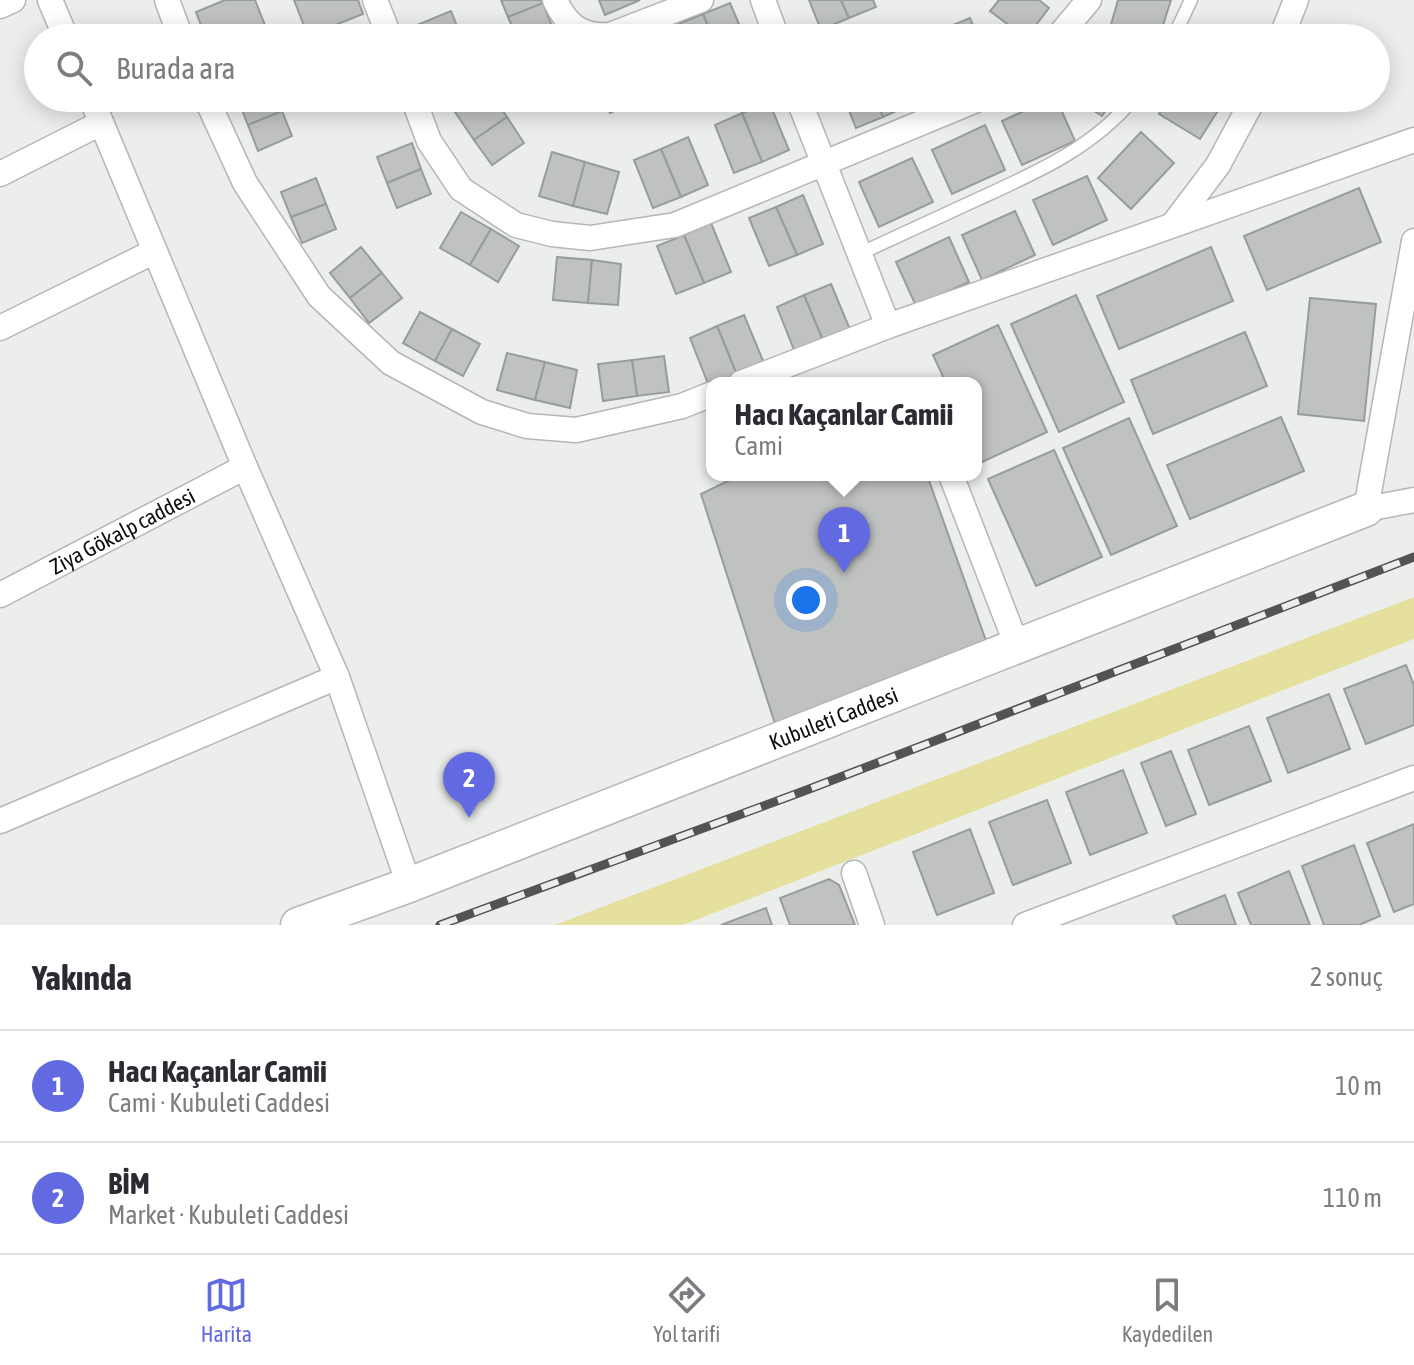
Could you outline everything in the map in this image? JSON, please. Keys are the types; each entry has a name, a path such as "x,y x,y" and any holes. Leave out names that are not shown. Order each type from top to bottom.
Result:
{"street":[{"path":"0,6 13,0"},
{"path":"50,0 60,24"},
{"path":"167,0 176,24"},
{"path":"375,0 384,24"},
{"path":"555,0 568,24"},
{"path":"639,24 701,0"},
{"path":"763,0 772,24"},
{"path":"1069,24 1089,0"},
{"path":"1287,24 1296,0"},
{"path":"97,112 245,467 337,677 409,885"},
{"path":"212,112 245,183 319,296 391,363 482,412 527,426 576,430 682,406 706,396"},
{"path":"418,112 429,141 461,189 516,225 552,234 590,238 675,225 948,112"},
{"path":"803,112 888,326"},
{"path":"1175,222 1218,165 1246,112"},
{"path":"0,174 101,123"},
{"path":"756,377 1175,222 1414,140"},
{"path":"1414,241 1366,509 1414,500"},
{"path":"0,328 155,251"},
{"name":"Ziya Gökalp caddesi","path":"0,595 245,467"},
{"path":"953,481 1017,646"},
{"name":"Kubuleti Caddesi","path":"298,925 409,885 1366,509"},
{"path":"0,821 337,677"},
{"path":"1025,925 1414,778"},
{"path":"854,873 872,925"}],"lane":[{"path":"1180,24 1191,0"},
{"path":"859,254 1030,175 1087,143 1122,112"}],"shaded area":[{"path":"1414,597 1414,639 683,925 555,925"}],"building":[{"path":"225,0 255,0 264,24 201,24 196,12"},
{"path":"294,0 358,0 363,14 338,24 303,24"},
{"path":"501,0 542,0 543,3 508,17"},
{"path":"599,0 640,0 605,15"},
{"path":"809,0 841,0 849,18 835,24 819,24"},
{"path":"841,0 873,0 876,7 849,18"},
{"path":"999,0 1039,0 1049,8 1037,24 1007,24 990,11"},
{"path":"1118,0 1171,0 1163,24 1111,24"},
{"path":"543,3 551,24 511,24 508,17"},
{"path":"730,3 739,24 707,24 703,14"},
{"path":"451,11 456,24 419,24"},
{"path":"703,14 707,24 678,24"},
{"path":"970,18 972,24 955,24"},
{"path":"243,112 280,112 248,125"},
{"path":"282,112 292,136 258,151 248,125"},
{"path":"455,112 504,112 507,117 474,140"},
{"path":"773,112 789,150 762,162 742,113"},
{"path":"850,112 881,112 883,117 856,128"},
{"path":"1022,112 1062,112 1075,141 1022,165 1002,121"},
{"path":"1160,112 1217,112 1200,139"},
{"path":"742,113 762,162 734,173 715,125"},
{"path":"507,117 524,143 492,165 474,140"},
{"path":"985,125 1005,170 952,194 932,150"},
{"path":"1141,132 1174,163 1131,209 1098,178"},
{"path":"688,137 708,185 681,197 661,149"},
{"path":"412,143 421,169 387,183 377,157"},
{"path":"661,149 681,197 653,208 634,160"},
{"path":"552,152 585,162 573,206 539,196"},
{"path":"912,158 933,202 879,227 859,182"},
{"path":"585,162 619,172 607,214 573,206"},
{"path":"421,169 431,194 397,208 387,183"},
{"path":"1087,176 1107,220 1053,245 1033,200"},
{"path":"316,178 326,204 291,217 281,192"},
{"path":"1359,188 1381,242 1267,290 1244,236"},
{"path":"803,195 823,244 797,255 776,207"},
{"path":"326,204 336,229 302,243 291,217"},
{"path":"776,207 797,255 769,266 749,218"},
{"path":"1015,211 1035,255 982,280 962,235"},
{"path":"461,212 491,229 470,265 440,248"},
{"path":"711,223 731,272 704,283 684,235"},
{"path":"491,229 519,246 498,282 470,265"},
{"path":"684,235 704,283 676,294 657,246"},
{"path":"949,237 969,282 916,306 896,262"},
{"path":"361,247 382,273 350,298 330,273"},
{"path":"1211,247 1233,301 1119,349 1097,296"},
{"path":"557,257 592,260 588,303 553,300"},
{"path":"592,260 621,264 618,305 588,303"},
{"path":"382,273 402,298 369,323 350,298"},
{"path":"831,284 851,332 824,343 804,295"},
{"path":"804,295 824,343 796,355 777,307"},
{"path":"1076,295 1124,402 1059,432 1011,324"},
{"path":"1310,298 1376,304 1364,421 1298,414"},
{"path":"420,312 452,329 435,361 403,343"},
{"path":"744,315 764,363 737,375 717,326"},
{"path":"998,325 1047,432 982,462 982,377 943,377 933,355"},
{"path":"717,326 737,375 706,378 690,338"},
{"path":"452,329 480,344 463,376 435,361"},
{"path":"1245,332 1267,386 1153,434 1131,380"},
{"path":"507,353 545,362 535,400 497,390"},
{"path":"664,356 669,392 637,396 632,360"},
{"path":"632,360 637,396 603,401 598,364"},
{"path":"545,362 577,370 570,408 535,400"},
{"path":"1281,417 1304,471 1190,519 1167,465"},
{"path":"1129,418 1177,526 1111,555 1063,448"},
{"path":"1054,450 1102,557 1036,586 988,479"},
{"path":"728,481 929,481 990,652 777,730 701,494"},
{"path":"1406,665 1414,685 1414,725 1366,744 1344,689"},
{"path":"1329,694 1350,749 1288,773 1267,718"},
{"path":"1249,726 1271,781 1209,805 1188,750"},
{"path":"1171,751 1196,814 1166,826 1141,763"},
{"path":"1123,770 1147,833 1090,855 1066,792"},
{"path":"1047,800 1071,863 1013,885 989,822"},
{"path":"1414,824 1414,904 1394,912 1367,843"},
{"path":"970,829 994,893 937,915 913,852"},
{"path":"1354,845 1380,916 1359,925 1324,925 1302,866"},
{"path":"1289,871 1310,925 1251,925 1238,893"},
{"path":"829,879 839,885 855,925 790,925 780,898"},
{"path":"1225,895 1236,925 1177,925 1173,916"},
{"path":"766,908 772,925 721,925"}],"railway":[{"path":"440,925 804,791 1414,557"}],"place":[{"name":"Hacı Kaçanlar Camii","path":"844,573"},
{"name":"BİM","path":"469,818"}]}
